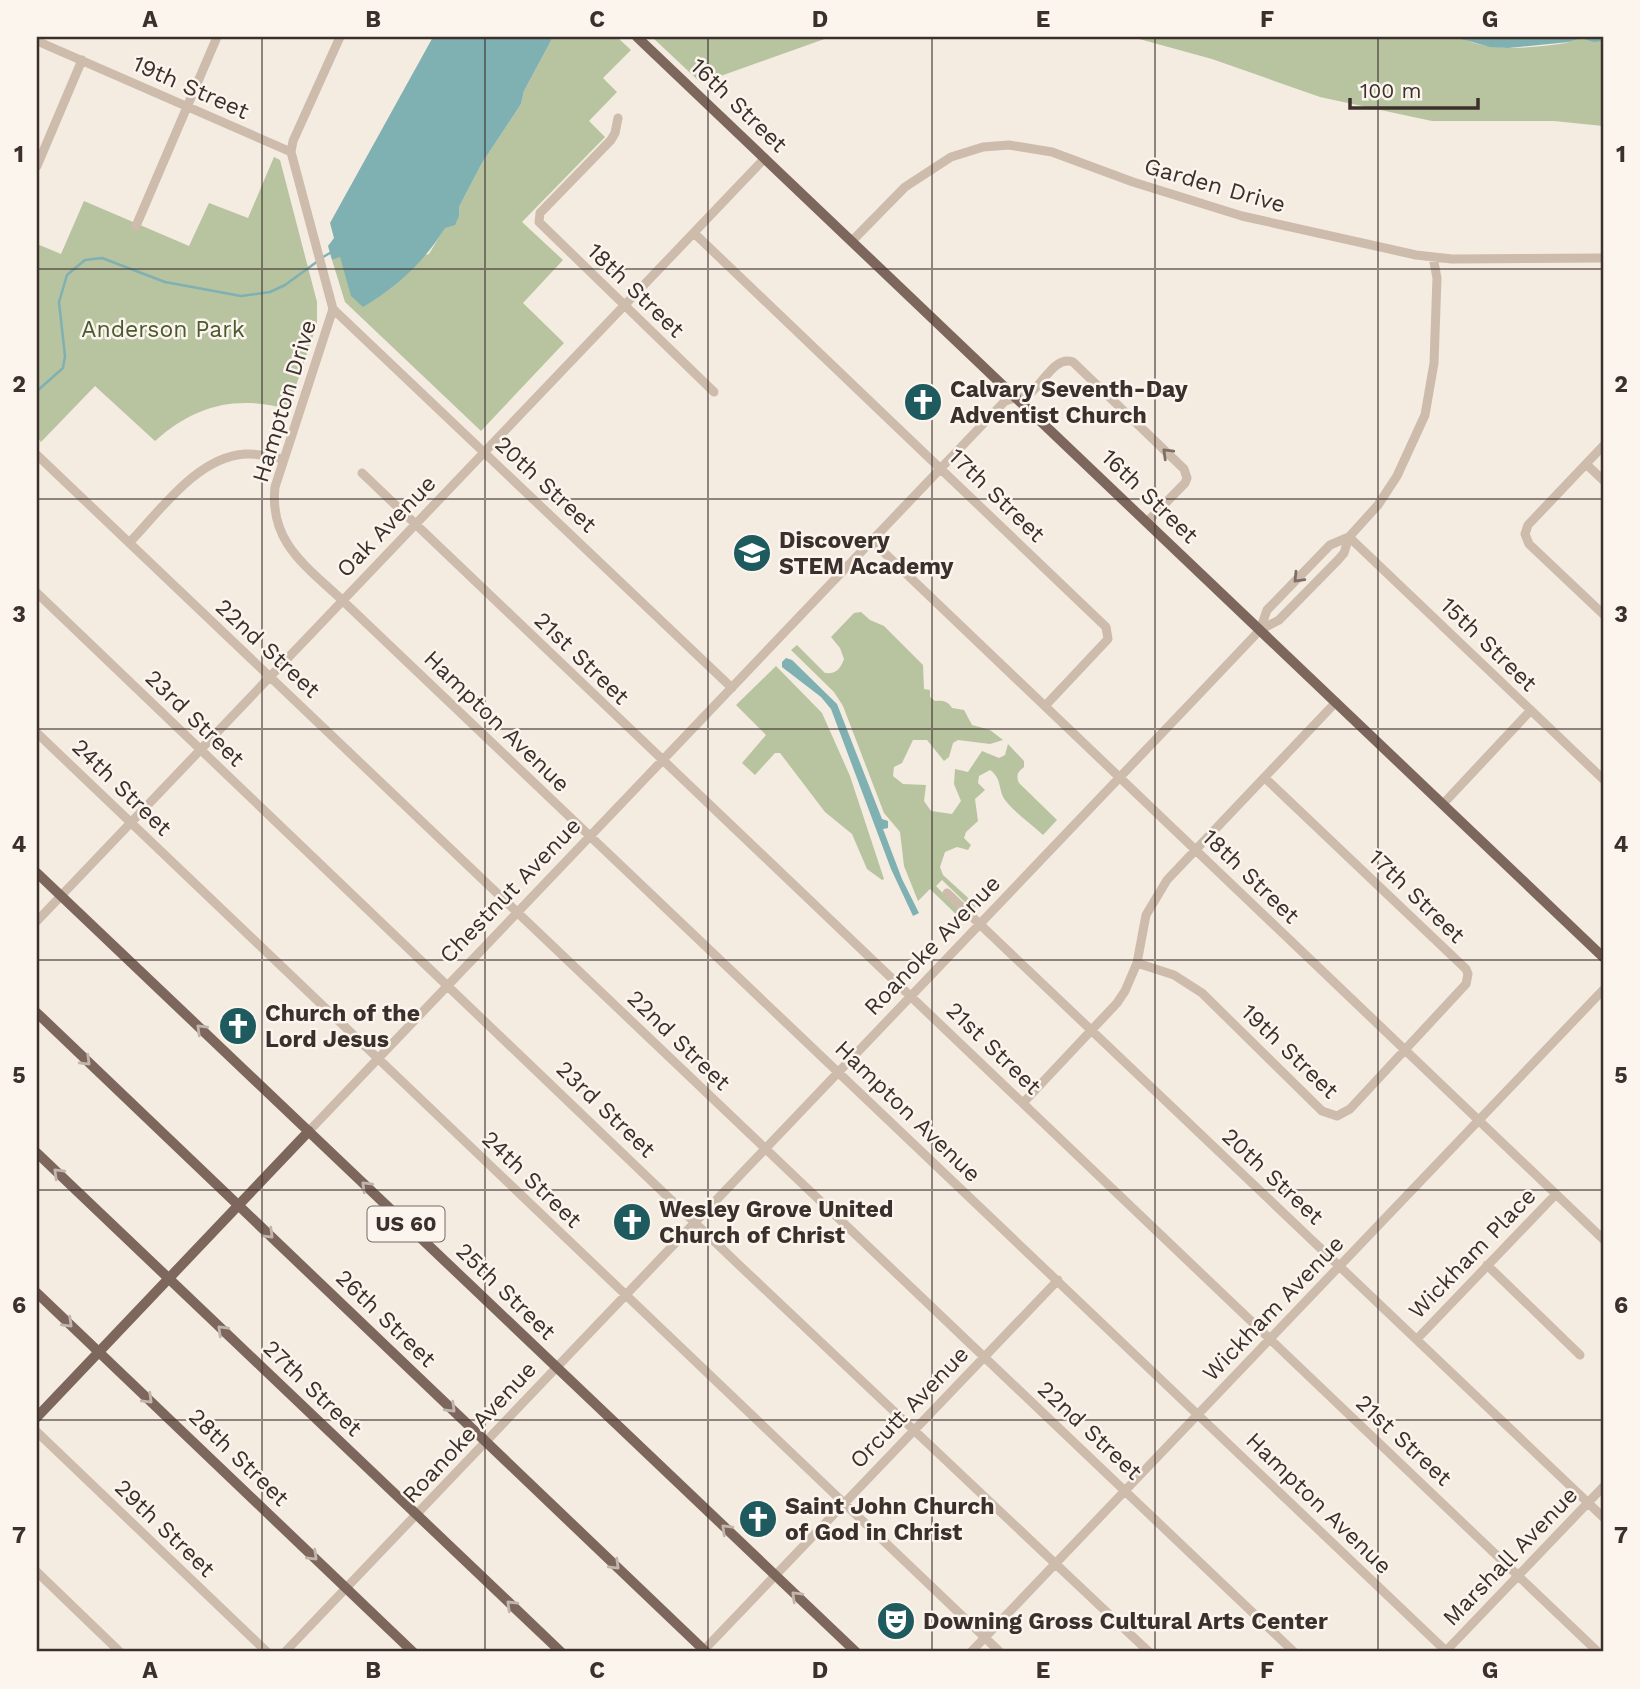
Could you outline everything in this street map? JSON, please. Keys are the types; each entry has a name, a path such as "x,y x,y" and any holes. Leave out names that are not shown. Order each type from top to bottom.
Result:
{"main road":[{"name":"16th Street","path":"637,37 1603,957"},
{"name":"25th Street","path":"37,873 856,1652"},
{"name":"26th Street","path":"37,1013 704,1652"},
{"name":"Chestnut Avenue","path":"37,1417 309,1131"},
{"name":"27th Street","path":"37,1153 561,1652"},
{"name":"28th Street","path":"37,1293 413,1652"}],"street":[{"path":"136,226 217,37"},
{"path":"291,152 293,141 340,37"},
{"name":"19th Street","path":"37,41 291,152"},
{"path":"37,166 82,60"},
{"name":"18th Street","path":"618,118 618,125 611,140 540,213 539,222 714,392"},
{"name":"Garden Drive","path":"852,241 898,194 942,162 968,151 1009,145 1052,152 1133,182 1242,216 1433,257 1603,258"},
{"name":"Hampton Drive","path":"291,152 332,309 283,459 274,497 280,531 294,554 342,600"},
{"name":"Oak Avenue","path":"37,921 765,158"},
{"name":"17th Street","path":"694,233 1111,633 1045,706"},
{"name":"Roanoke Avenue","path":"285,1652 1260,630 1279,621 1344,553 1349,537 1378,505 1397,475 1424,415 1434,363 1437,278 1433,257"},
{"name":"20th Street","path":"332,309 732,688"},
{"name":"Chestnut Avenue","path":"309,1131 1004,402 1027,395 1064,360 1073,362 1083,371 1184,469 1185,483 1147,522"},
{"path":"1603,446 1520,534 1603,614"},
{"path":"129,543 194,475 211,463 244,454 283,459"},
{"name":"22nd Street","path":"37,455 1294,1652"},
{"path":"1586,464 1603,480"},
{"name":"21st Street","path":"362,473 1598,1652"},
{"name":"Roanoke Avenue","path":"1260,630 1267,610 1330,545 1349,537"},
{"name":"15th Street","path":"1349,537 1603,779"},
{"name":"18th Street","path":"872,541 1603,1239"},
{"name":"23rd Street","path":"37,593 1149,1652"},
{"name":"Hampton Avenue","path":"342,600 1446,1652"},
{"path":"1023,1103 1117,1003 1137,963 1142,930 1151,904 1167,880 1336,702"},
{"path":"1443,804 1531,710"},
{"name":"24th Street","path":"37,733 1000,1652"},
{"name":"17th Street","path":"1265,778 1466,969 1466,984 1405,1050"},
{"name":"20th Street","path":"947,893 1603,1517"},
{"name":"19th Street","path":"1137,963 1174,975 1202,992 1322,1111 1331,1116 1350,1109 1405,1050"},
{"name":"Wickham Avenue","path":"971,1652 1603,990"},
{"name":"Wickham Place","path":"1417,1339 1556,1194"},
{"path":"1487,1265 1580,1354"},
{"name":"Orcutt Avenue","path":"704,1652 1058,1280"},
{"name":"29th Street","path":"37,1432 267,1652"},
{"name":"Marshall Avenue","path":"1446,1652 1603,1487"},
{"path":"37,1572 120,1652"}],"green space":[{"path":"553,37 617,37 631,50 603,78 617,92 589,121 605,137 522,222 563,260 523,303 564,343 481,431 345,302 332,260 340,256 346,275 429,254 445,227 459,216 459,207 482,163 521,104 524,91"},
{"path":"652,37 830,37 701,83"},
{"path":"1132,37 1459,37 1484,45 1511,48 1566,43 1582,38 1603,41 1603,126 1554,121 1432,121 1320,97 1212,59"},
{"name":"Anderson Park","path":"274,157 280,160 317,302 317,324 288,409 251,403 217,406 185,419 155,441 95,386 41,442 37,437 37,244 61,254 84,201 189,246 209,203 248,218"},
{"path":"861,612 870,620 884,626 923,665 924,689 930,690 930,697 935,701 947,702 952,708 964,710 972,725 990,730 1003,740 990,744 958,740 953,743 949,757 944,761 927,740 913,740 902,763 894,767 893,776 903,784 926,785 924,801 931,811 952,814 961,801 954,784 955,769 968,772 982,751 999,758 1005,755 1008,744 1024,761 1024,767 1018,774 1019,783 1057,820 1043,835 1005,800 994,773 990,770 979,776 978,783 985,790 975,799 978,821 966,832 964,838 971,845 968,850 957,847 945,852 940,867 943,875 977,906 972,909 942,880 936,886 966,917 963,921 930,889 918,901 904,866 900,832 884,813 843,706 834,692 791,650 797,645 825,673 835,672 844,659 840,648 831,637 854,613"},
{"path":"776,666 822,713 850,776 884,879 867,869 852,834 825,812 780,753 775,753 755,775 742,763 766,735 736,705"}],"water":[{"path":"433,37 553,37 524,91 521,104 482,163 459,207 455,225 445,228 419,263 399,282 363,307 351,296 340,257 332,260 328,246 334,238 330,223"},
{"path":"1603,37 1603,41 1594,42 1581,38 1569,42 1508,48 1490,47 1458,38"},
{"path":"786,658 792,660 837,704 882,819 888,821 888,828 883,829 902,879 919,913 913,916 891,869 831,709 821,697 782,667"}],"waterway":[{"path":"323,257 330,253"},
{"path":"37,391 63,368 65,356 59,302 67,275 85,260 102,258 165,282 241,296 270,292 285,285 318,261"}],"place":[{"name":"Calvary Seventh-Day Adventist Church","path":"923,402"},
{"name":"Discovery STEM Academy","path":"752,553"},
{"name":"Church of the Lord Jesus","path":"238,1026"},
{"name":"Wesley Grove United Church of Christ","path":"632,1222"},
{"name":"Saint John Church of God in Christ","path":"758,1519"},
{"name":"Downing Gross Cultural Arts Center","path":"896,1621"}]}
